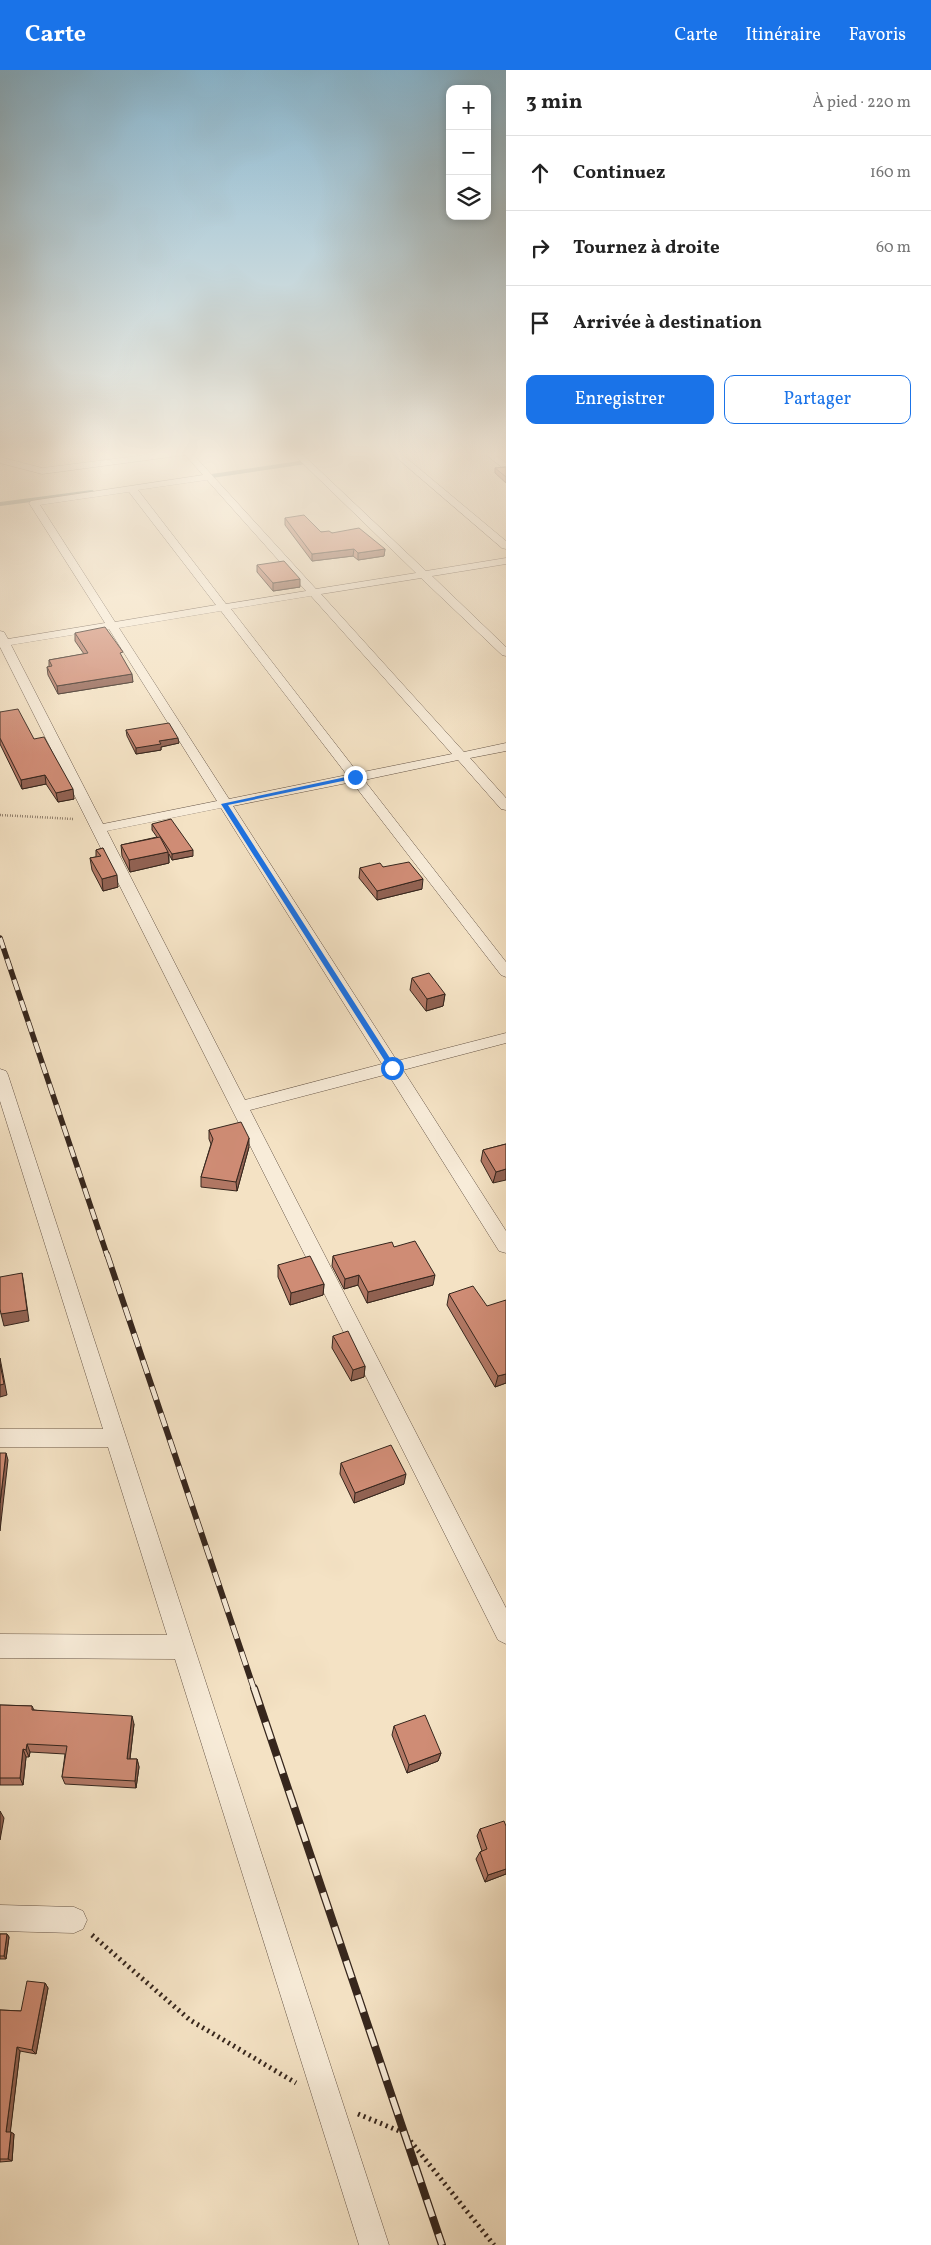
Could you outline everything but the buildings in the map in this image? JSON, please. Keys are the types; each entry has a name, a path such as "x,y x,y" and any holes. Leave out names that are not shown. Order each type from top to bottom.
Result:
{"street":[{"path":"65,552 506,1246"},
{"path":"181,552 506,972"},
{"path":"278,552 506,806"},
{"path":"401,552 506,653"},
{"path":"506,560 111,626 2,640 506,1632"},
{"path":"97,824 224,804 506,747"},
{"path":"240,1107 506,1038"},
{"path":"0,1075 374,2245"},
{"path":"0,1438 116,1438"},
{"path":"0,1646 183,1648"},
{"path":"0,1918 74,1920"}],"path":[{"path":"0,814 97,824"},
{"path":"74,1920 190,2020 328,2102 404,2133 494,2245"}],"railway":[{"path":"0,938 107,1255"},
{"path":"107,1254 254,1689"},
{"path":"254,1688 442,2245"}],"route":[{"path":"355,777 224,804 392,1068"}]}
